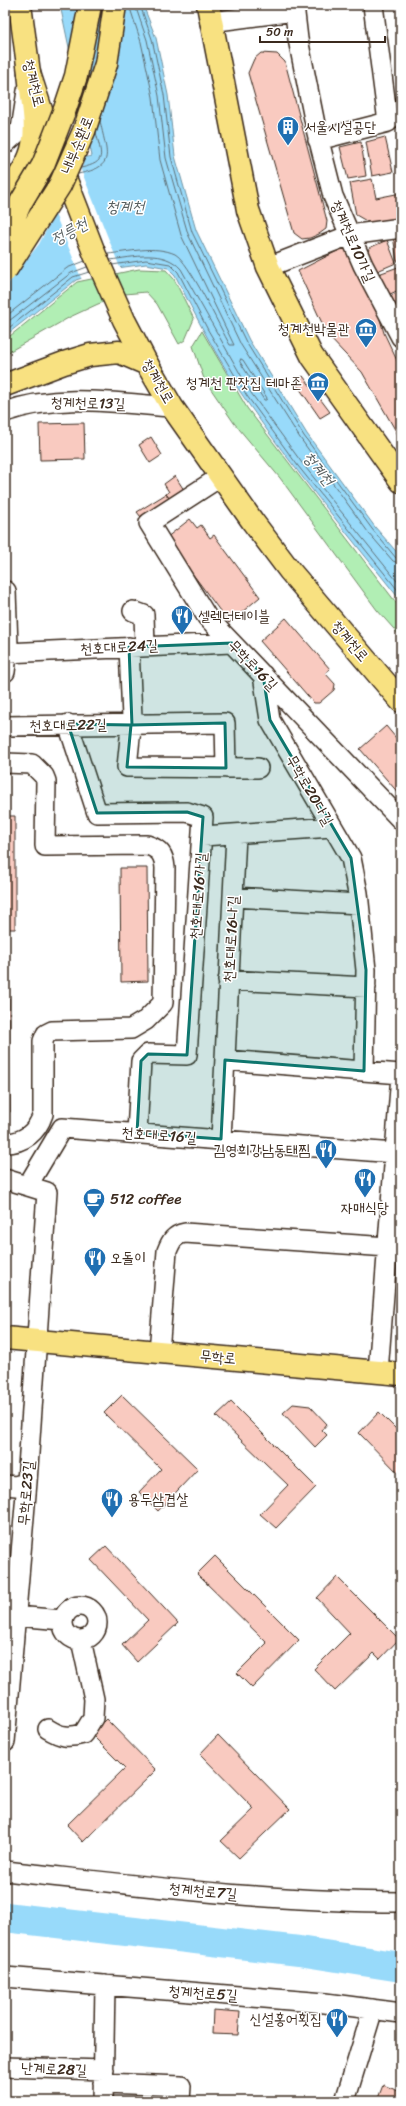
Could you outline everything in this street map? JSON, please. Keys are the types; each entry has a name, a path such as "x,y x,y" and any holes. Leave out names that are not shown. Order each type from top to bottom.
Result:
{"main road":[{"name":"청계천로","path":"20,5 29,73 52,144 95,255 124,320 147,364 172,407 220,477 290,571 401,702"},
{"name":"내부순환로","path":"5,237 21,202 43,165 65,109 76,76 90,5"},
{"name":"내부순환로","path":"5,271 60,185 84,131 106,64 115,5"},
{"path":"209,13 248,210 268,268 312,356 401,481"},
{"path":"5,198 27,161 33,145 33,113 29,73"},
{"path":"5,385 64,362 90,355 119,352 147,364"},
{"name":"무학로","path":"5,1338 401,1374"}],"street":[{"path":"318,140 388,122 373,5"},
{"path":"209,13 294,8"},
{"name":"청계천로10가길","path":"294,8 298,39 318,140 333,196 363,265 401,337"},
{"path":"5,144 21,129 29,73"},
{"path":"268,268 350,235 401,228"},
{"name":"청계천로13길","path":"5,412 25,405 64,400 172,407"},
{"name":"무학로16길","path":"220,477 149,523 207,617 401,820"},
{"name":"천호대로24길","path":"6,591 8,646 5,659 137,646 232,644"},
{"name":"천호대로22길","path":"133,611 144,615 137,646 127,767 258,768"},
{"name":"무학로20다길","path":"263,675 270,720 351,858 359,904 366,987 364,1071"},
{"name":"천호대로22길","path":"5,726 225,723 226,768"},
{"name":"천호대로16가길","path":"68,724 97,813 187,812 203,817 187,1055 148,1054 141,1060 137,1133"},
{"path":"5,763 32,764 44,776 46,781 45,846 147,845 159,849 162,853 165,868 163,1003 146,1020 131,1029 52,1031 46,1034 43,1041 43,1114 40,1122 32,1134 20,1142 5,1143"},
{"path":"202,836 236,835 332,827"},
{"name":"천호대로16나길","path":"221,1139 236,835"},
{"path":"233,897 359,904"},
{"path":"228,980 366,987"},
{"path":"225,1060 401,1075 378,1372"},
{"name":"천호대로16길","path":"28,1185 62,1128 395,1153"},
{"path":"5,1179 47,1192 36,1340"},
{"path":"159,1352 167,1250 178,1234 185,1233 388,1247"},
{"name":"무학로23길","path":"5,1742 10,1615 27,1482 36,1340"},
{"path":"5,1485 16,1486 27,1482"},
{"path":"75,1606 86,1607 91,1610 96,1619 96,1630 92,1635 81,1640 70,1638 65,1633 62,1620 66,1612 75,1606"},
{"path":"10,1615 62,1620"},
{"path":"48,1728 61,1736 72,1737 83,1734 93,1718 94,1699 81,1640"},
{"name":"청계천로7길","path":"5,1871 208,1892 324,1902 401,1902"},
{"name":"청계천로5길","path":"5,1977 325,2002 401,2013"},
{"name":"난계로28길","path":"103,2085 105,1986"},
{"path":"345,2101 373,2009"},
{"name":"난계로28길","path":"5,2067 103,2085 181,2093"}],"highlighted area":[{"path":"232,643 263,675 270,720 351,858 366,970 364,1071 225,1060 221,1139 137,1133 141,1061 148,1054 187,1055 203,817 187,812 97,813 68,724 131,725 127,767 226,768 225,723 132,725 129,647"}],"green space":[{"path":"139,269 166,270 174,279 194,319 185,340 179,344 157,304 146,292 125,294 98,304 70,317 5,354 5,340 77,282"},
{"path":"202,331 247,408 401,609 401,637 377,610 280,478 234,423 204,379 193,346"}],"water":[{"name":"청계천","path":"60,5 143,5 156,38 168,95 175,156 196,230 249,340 307,434 375,527 401,557 401,601 301,476 263,425 235,384 199,322 175,275 168,268 146,264 110,269 76,280 5,336 5,210 31,169 92,156"}],"pier":[{"path":"86,155 81,170 121,270 110,271 82,280 55,214 39,244 5,288 5,206 30,168"}],"building":[{"name":"서울시설공단","path":"261,53 277,54 285,62 327,221 326,229 310,238 302,239 294,233 248,73 254,59"},
{"path":"401,91 401,104 397,92"},
{"path":"385,137 393,172 372,176 366,142"},
{"path":"361,142 366,176 348,179 340,147"},
{"path":"372,179 376,198 401,193 401,222 375,226 356,215 350,183"},
{"path":"393,236 401,236 401,261 397,261"},
{"path":"387,240 396,263 375,272 368,253 369,248"},
{"name":"청계천박물관","path":"347,246 401,369 401,440 362,372 328,336 298,271"},
{"path":"401,266 401,289 388,295 373,276"},
{"path":"401,291 401,313 400,314 390,296"},
{"path":"303,376 330,412 320,418 295,382"},
{"path":"84,423 85,459 40,460 39,424"},
{"path":"151,437 162,455 150,463 139,445"},
{"path":"175,476 186,493 172,502 166,494 169,492 164,484"},
{"path":"166,494 172,502 144,521 137,512"},
{"path":"190,519 197,528 201,525 210,538 214,535 260,597 229,623 166,538"},
{"path":"286,618 330,669 325,673 335,684 334,690 319,703 314,703 260,641"},
{"path":"386,726 401,744 401,796 360,749"},
{"path":"5,816 15,816 15,929 5,929"},
{"path":"120,868 147,868 148,981 121,982"},
{"path":"5,998 9,998 10,1112 5,1112"},
{"path":"122,1395 198,1469 158,1511 139,1492 161,1469 104,1413"},
{"path":"231,1402 316,1487 276,1528 260,1514 288,1485 216,1416"},
{"path":"293,1404 310,1406 327,1424 322,1430 327,1435 315,1447 283,1413"},
{"path":"379,1412 401,1434 401,1476 359,1433"},
{"path":"106,1546 178,1623 137,1662 122,1645 148,1620 91,1560"},
{"path":"215,1556 299,1640 252,1688 237,1673 267,1643 197,1574"},
{"path":"337,1577 399,1639 380,1659 374,1653 335,1691 314,1669 350,1633 317,1598"},
{"path":"106,1719 156,1770 83,1842 67,1825 125,1768 91,1734"},
{"path":"218,1735 290,1809 239,1858 221,1841 254,1809 200,1754"},
{"path":"213,2010 240,2012 238,2035 212,2034"},
{"path":"383,2085 401,2092 401,2101 377,2101"}],"waterway":[{"path":"5,1917 299,1951 401,1967"}],"place":[{"name":"서울시설공단","path":"288,146"},
{"name":"청계천박물관","path":"366,348"},
{"name":"청계천 판잣집 테마존","path":"318,402"},
{"name":"셀렉더테이블","path":"182,636"},
{"name":"김영희강남동태찜","path":"326,1170"},
{"name":"자매식당","path":"365,1198"},
{"name":"512 coffee","path":"94,1218"},
{"name":"오돌이","path":"95,1278"},
{"name":"용두삼겹살","path":"112,1518"},
{"name":"신설홍어횟집","path":"337,2038"}],"water label":[{"name":"정릉천","path":"69,231"}]}
